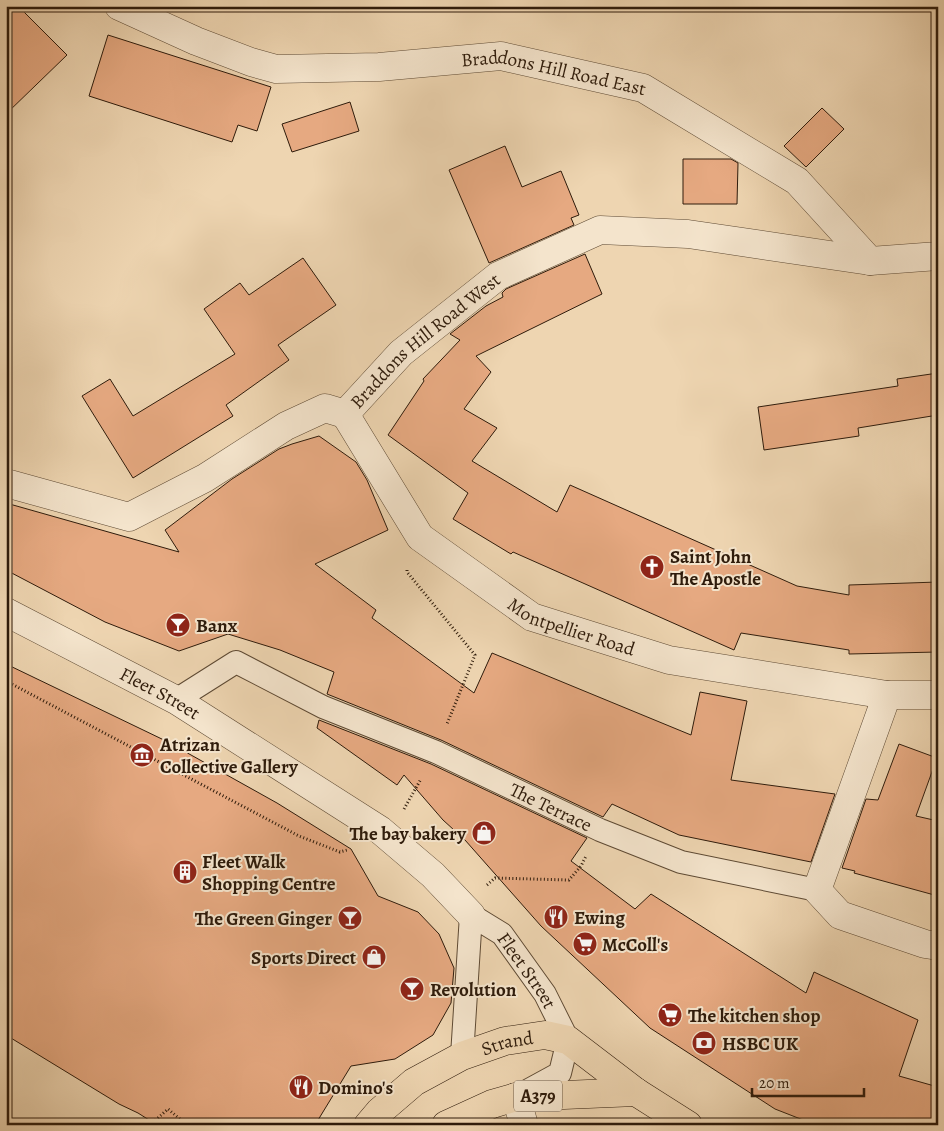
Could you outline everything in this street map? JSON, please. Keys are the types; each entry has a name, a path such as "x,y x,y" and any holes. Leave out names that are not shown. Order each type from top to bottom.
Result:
{"main road":[{"name":"Strand","path":"374,1118 414,1082 462,1056 504,1041 545,1036 568,1040 636,1092 688,1125"},
{"name":"A379","path":"446,1125 492,1104 516,1097 636,1092"}],"street":[{"name":"Braddons Hill Road East","path":"119,6 196,41 251,62 276,69 379,67 501,56 643,88 797,182 870,260"},
{"name":"Braddons Hill Road West","path":"6,482 129,517 205,478 286,426 325,408 345,414 400,353 498,276 600,230 688,234 870,260"},
{"path":"870,260 938,256"},
{"name":"Montpellier Road","path":"345,414 420,537 532,617 669,660 887,695 938,695"},
{"name":"Fleet Street","path":"6,612 176,700 380,830 433,875 467,912"},
{"path":"887,695 817,890 840,915 925,944 938,946"},
{"path":"516,1097 524,1125"}],"lane":[{"name":"The Terrace","path":"176,700 236,662 324,707 436,752 609,834 681,862 817,890"},
{"name":"Fleet Street","path":"467,912 502,934 545,994 568,1040"},
{"name":"Fleet Street","path":"462,1056 467,912"},
{"path":"516,1097 560,1073 568,1040"}],"path":[{"path":"389,838 436,752 475,655 407,572 420,537"},
{"path":"6,681 299,836 340,852"},
{"path":"467,912 495,878 568,880 609,834"},
{"path":"150,1125 168,1109 187,1125"}],"building":[{"path":"6,6 18,6 67,55 6,114"},
{"path":"108,35 271,87 257,131 238,125 232,142 89,96"},
{"path":"350,102 359,131 292,152 282,124"},
{"path":"822,108 844,129 806,167 784,146"},
{"path":"505,146 522,187 561,171 579,215 571,218 574,225 489,263 449,170"},
{"path":"683,159 731,159 738,163 737,204 683,204"},
{"path":"585,254 602,294 476,356 491,372 464,409 497,428 472,461 557,512 570,485 797,586 849,595 849,585 938,582 938,652 849,654 849,650 741,633 734,650 513,552 511,554 453,519 468,493 388,435 424,381 423,379 460,340 450,334 486,306 503,297 502,293 506,289"},
{"path":"303,258 336,305 278,345 289,360 226,405 233,416 133,478 82,396 110,379 133,416 235,354 204,309 240,283 249,295"},
{"path":"938,373 938,415 858,428 859,436 764,450 758,407 898,386 897,379"},
{"path":"319,436 356,462 367,480 388,530 315,564 376,610 372,618 474,693 492,653 691,735 700,692 747,701 731,780 835,794 811,862 679,835 612,804 603,817 441,740 327,694 334,672 280,650 228,634 179,651 105,622 6,570 6,503 179,552 165,530 232,479 279,449"},
{"name":"Fleet Walk Shopping Centre","path":"6,664 166,741 277,803 351,849 378,896 418,912 439,934 454,968 451,1003 433,1035 395,1059 351,1066 315,1125 157,1125 6,1035"},
{"path":"319,720 431,764 587,838 571,861 635,909 651,894 806,993 814,972 918,1020 899,1076 938,1087 938,1125 816,1125 775,1109 650,1028 541,926 465,840 443,820 404,775 397,785 317,728"},
{"path":"899,744 937,758 916,816 938,821 938,896 842,868 866,799 878,800"}],"place":[{"name":"Saint John The Apostle","path":"652,567"},
{"name":"Banx","path":"178,625"},
{"name":"Atrizan Collective Gallery","path":"142,755"},
{"name":"The bay bakery","path":"484,833"},
{"name":"Fleet Walk Shopping Centre","path":"185,872"},
{"name":"Ewing","path":"556,917"},
{"name":"The Green Ginger","path":"350,918"},
{"name":"McColl's","path":"585,944"},
{"name":"Sports Direct","path":"374,957"},
{"name":"Revolution","path":"412,989"},
{"name":"The kitchen shop","path":"670,1015"},
{"name":"HSBC UK","path":"704,1043"},
{"name":"Domino's","path":"301,1087"}]}
